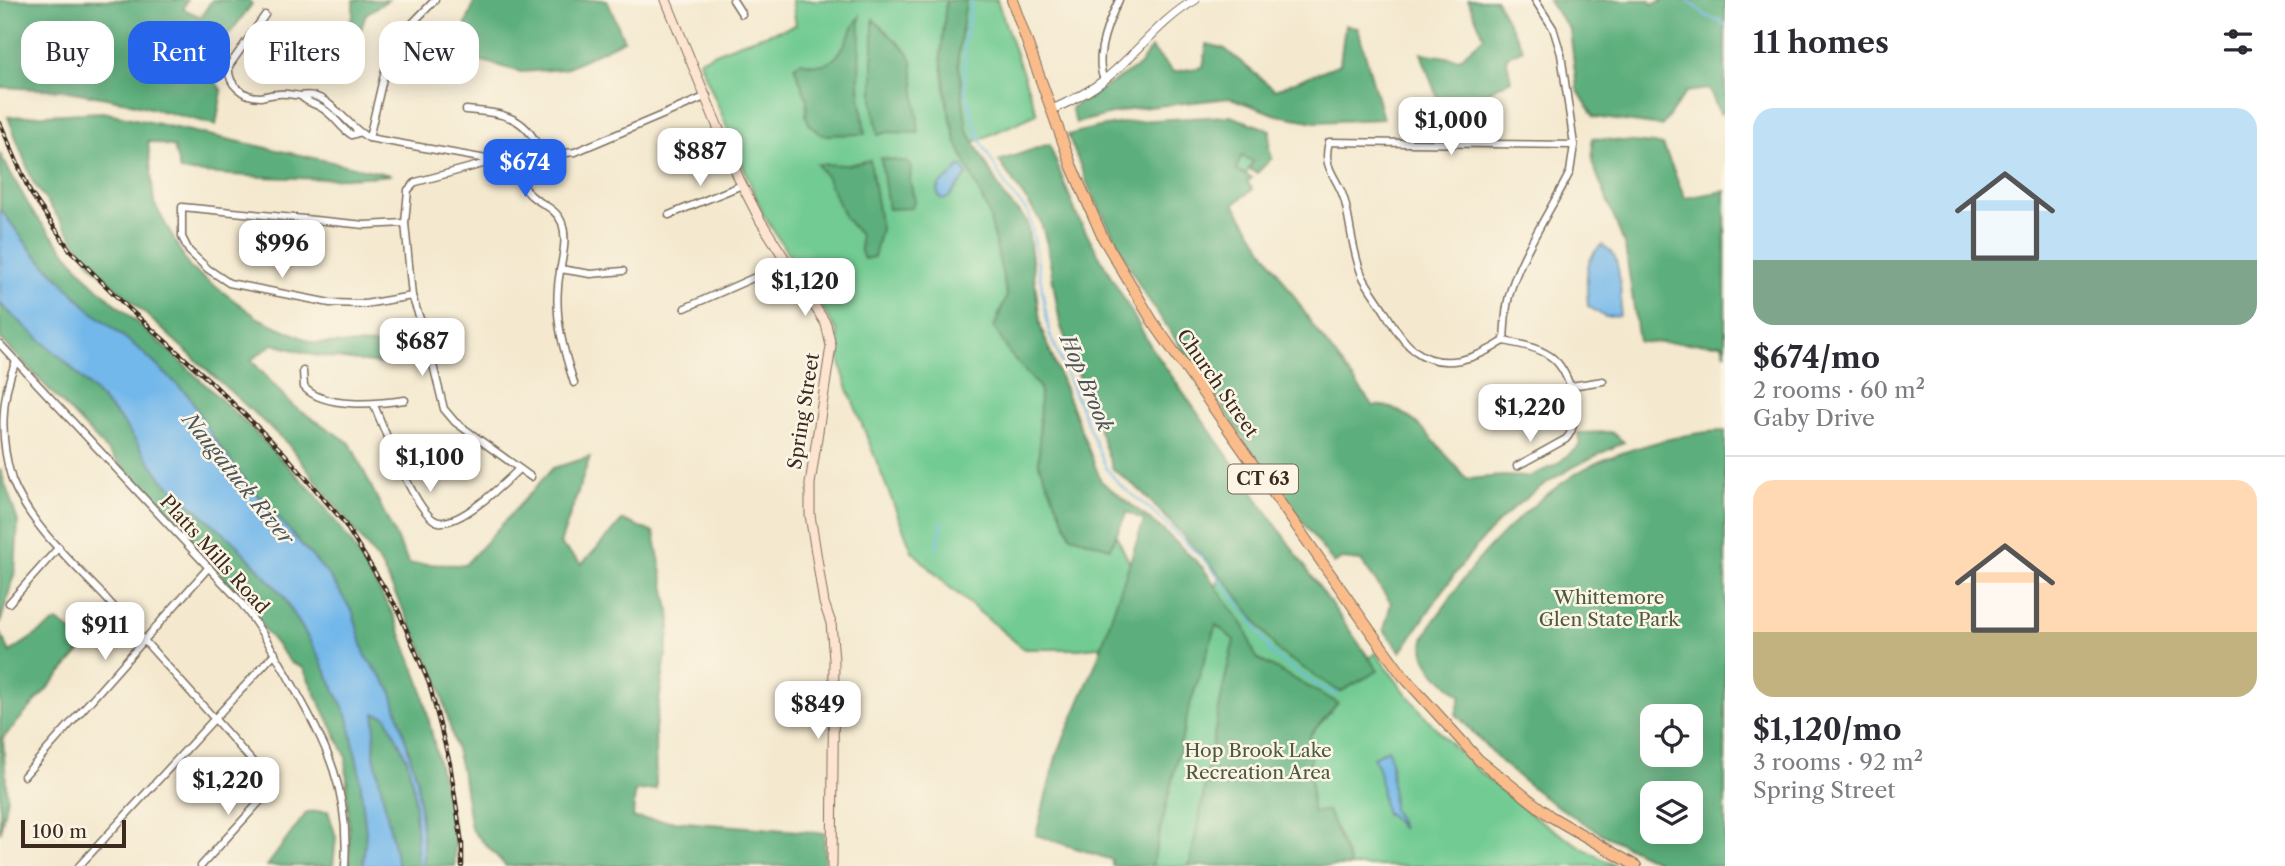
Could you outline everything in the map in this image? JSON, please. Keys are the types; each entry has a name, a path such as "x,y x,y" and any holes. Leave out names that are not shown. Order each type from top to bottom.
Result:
{"main road":[{"name":"Spring Street","path":"666,0 742,185 760,220 826,324 831,338 810,484 810,515 834,651 832,866"},
{"name":"Church Street","path":"1012,0 1051,110 1103,238 1153,322 1403,676 1479,760 1550,816 1636,866"}],"street":[{"path":"369,138 390,49 435,0"},
{"path":"733,0 742,14"},
{"path":"1104,80 1100,67 1102,52 1119,0"},
{"path":"1051,110 1104,80 1170,19 1195,0"},
{"path":"1504,341 1511,288 1570,172 1574,145 1561,54 1553,28 1535,0"},
{"path":"265,15 229,66 228,76 235,88 259,97 278,93 301,96 307,94 328,103 358,133 369,138 494,160 542,157 575,152 707,96"},
{"path":"466,110 508,116 525,124 536,140 542,157"},
{"path":"1517,466 1572,433 1575,420 1571,386 1557,362 1532,348 1504,341 1475,357 1459,360 1437,361 1424,357 1409,346 1362,276 1350,234 1345,199 1327,165 1326,150 1329,142 1574,145"},
{"path":"519,159 518,175 521,184 528,193 554,210 562,222 564,239 558,287 559,323 574,383"},
{"path":"494,160 416,182 408,190 405,223 412,296 444,408 455,422 531,477"},
{"path":"669,215 742,185"},
{"path":"405,223 365,225 182,207 182,237 189,251 208,270 229,283 330,303 365,304 412,296"},
{"path":"685,308 787,263"},
{"path":"560,269 602,275 623,271"},
{"name":"Platts Mills Road","path":"0,344 247,610 275,653 321,736 335,772 345,827 345,866"},
{"path":"16,361 3,406 2,431 8,470 17,492 30,513 59,547 274,786 201,866"},
{"path":"303,371 304,387 316,397 374,404 405,400"},
{"path":"1571,386 1603,381"},
{"path":"374,404 406,481 428,516 437,522 448,521 469,511 519,469"},
{"path":"9,603 59,547"},
{"path":"24,776 209,566"},
{"path":"79,866 275,653"}],"green space":[{"path":"0,0 187,0 183,9 201,17 212,0 249,0 252,4 230,33 230,21 128,21 128,84 217,84 222,91 216,125 127,102 63,90 0,87"},
{"path":"353,0 388,0 366,14 364,21 351,21"},
{"path":"475,0 607,0 624,40 564,69 521,72 479,60 479,21 467,21"},
{"path":"792,0 997,0 1037,114 974,142 1114,531 1146,596 1106,646 1024,649 947,585 912,551 848,389 840,363 837,331 763,214 699,60 796,25"},
{"path":"946,0 966,0 958,58 967,130 1005,198 1027,221 1041,328 1101,481 1163,530 1203,568 1245,628 1256,658 1338,703 1310,735 1312,812 1328,811 1351,866 1189,866 1234,640 1216,625 1189,708 1152,866 1112,866 1112,860 1036,835 1056,757 1096,663 1144,520 1127,512 1110,548 1071,536 1039,464 1040,388 1010,354 994,327 1007,296 989,214 956,141 947,104 941,56"},
{"path":"1468,0 1496,0 1523,49 1506,57 1511,80 1443,114 1421,53 1459,59 1484,37"},
{"path":"1548,0 1650,0 1652,4 1661,0 1725,0 1725,112 1720,114 1709,89 1686,92 1662,126 1594,117 1577,89 1570,30"},
{"path":"860,16 859,86 865,134 822,135 809,124 806,115 807,99 794,66 801,62 825,64 832,60 839,54"},
{"path":"873,19 908,52 912,61 919,133 888,132 878,135 873,104"},
{"path":"1345,25 1358,28 1383,119 1316,122 1277,115 1230,98 1131,109 1076,123 1071,108 1139,66 1151,48 1173,72 1203,67 1207,44 1225,49 1275,90 1340,64"},
{"path":"103,112 391,175 259,177 180,171 174,147 148,141 154,203 189,267 258,318 314,343 382,345 380,364 313,355 273,344 251,360 293,406 350,443 409,564 465,565 553,468 590,457 560,544 582,564 623,520 654,533 671,620 655,729 656,789 635,791 633,818 824,833 825,866 506,866 471,829 463,777 438,680 381,565 287,443 93,266 33,182 8,117"},
{"path":"1230,116 1270,130 1269,148 1272,158 1257,173 1249,169 1253,161 1241,156 1236,170 1252,178 1247,182 1253,189 1234,204 1314,327 1373,406 1387,407 1413,420 1467,479 1528,477 1556,465 1580,445 1578,433 1611,432 1624,442 1556,477 1514,507 1461,566 1401,652 1384,630 1391,603 1361,561 1342,559 1334,564 1275,485 1142,290 1090,190 1068,135 1128,122"},
{"path":"1592,138 1663,145 1685,198 1725,191 1725,354 1722,344 1639,342 1625,246 1593,164"},
{"path":"1049,144 1078,218 1150,345 1378,671 1340,692 1279,652 1230,586 1142,492 1113,469 1060,324 1047,244 1040,220 999,161"},
{"path":"0,154 33,213 90,281 253,430 315,494 352,544 394,616 421,686 454,831 455,866 423,866 417,780 391,690 365,655 353,613 330,577 249,485 212,436 189,396 140,350 90,310 34,253 0,209"},
{"path":"1241,156 1254,161 1246,174 1236,170"},
{"path":"881,158 906,162 911,166 910,182 915,201 911,208 888,209"},
{"path":"870,160 881,229 874,257 864,259 860,235 845,218 827,178 817,164 849,165"},
{"path":"0,304 67,363 121,420 163,480 235,543 282,594 316,651 348,717 359,770 366,832 363,866 350,866 346,756 303,668 291,663 200,548 0,338"},
{"name":"Whittemore Glen State Park","path":"1725,431 1725,866 1666,866 1600,833 1546,799 1502,763 1456,714 1461,696 1427,662 1423,646 1433,622 1461,582 1506,530 1541,499 1591,465 1628,451 1690,435"},
{"path":"0,469 18,522 15,572 0,624"},
{"name":"Hop Brook Lake Recreation Area","path":"1228,562 1331,684 1376,653 1426,717 1483,774 1546,824 1616,866 1112,866 1199,619"},
{"path":"57,621 88,643 3,738 7,797 0,833 0,632 10,652"},
{"path":"375,712 386,716 407,759 414,792 418,866 398,866 374,755"},
{"path":"328,811 336,837 333,866 267,866 307,812"}],"water":[{"path":"959,167 963,167 967,175 949,197 940,198 937,191 940,184"},
{"name":"Naugatuck River","path":"0,209 31,250 90,310 140,350 189,396 212,436 249,485 330,577 353,613 365,655 391,690 417,780 423,866 418,866 414,791 407,759 386,716 375,713 374,755 398,866 363,866 366,832 359,770 348,717 316,651 282,594 235,543 163,480 121,420 67,363 0,304"},
{"path":"1602,245 1612,252 1617,265 1621,293 1619,316 1605,317 1588,306 1589,265 1591,257"},
{"path":"1388,749 1393,809 1402,829 1386,814 1379,770 1373,757"}],"waterway":[{"name":"Hop Brook","path":"972,0 964,44 965,91 979,138 1007,188 1030,215 1049,332 1106,468 1120,485 1149,508 1208,564 1251,619 1273,655 1312,682 1337,695"},
{"path":"1688,0 1706,16 1725,25"},
{"path":"937,548 943,522"}],"railway":[{"path":"0,123 30,192 70,250 128,308 210,381 283,452 343,521 398,610 429,683 450,764 462,844 462,866"}]}
